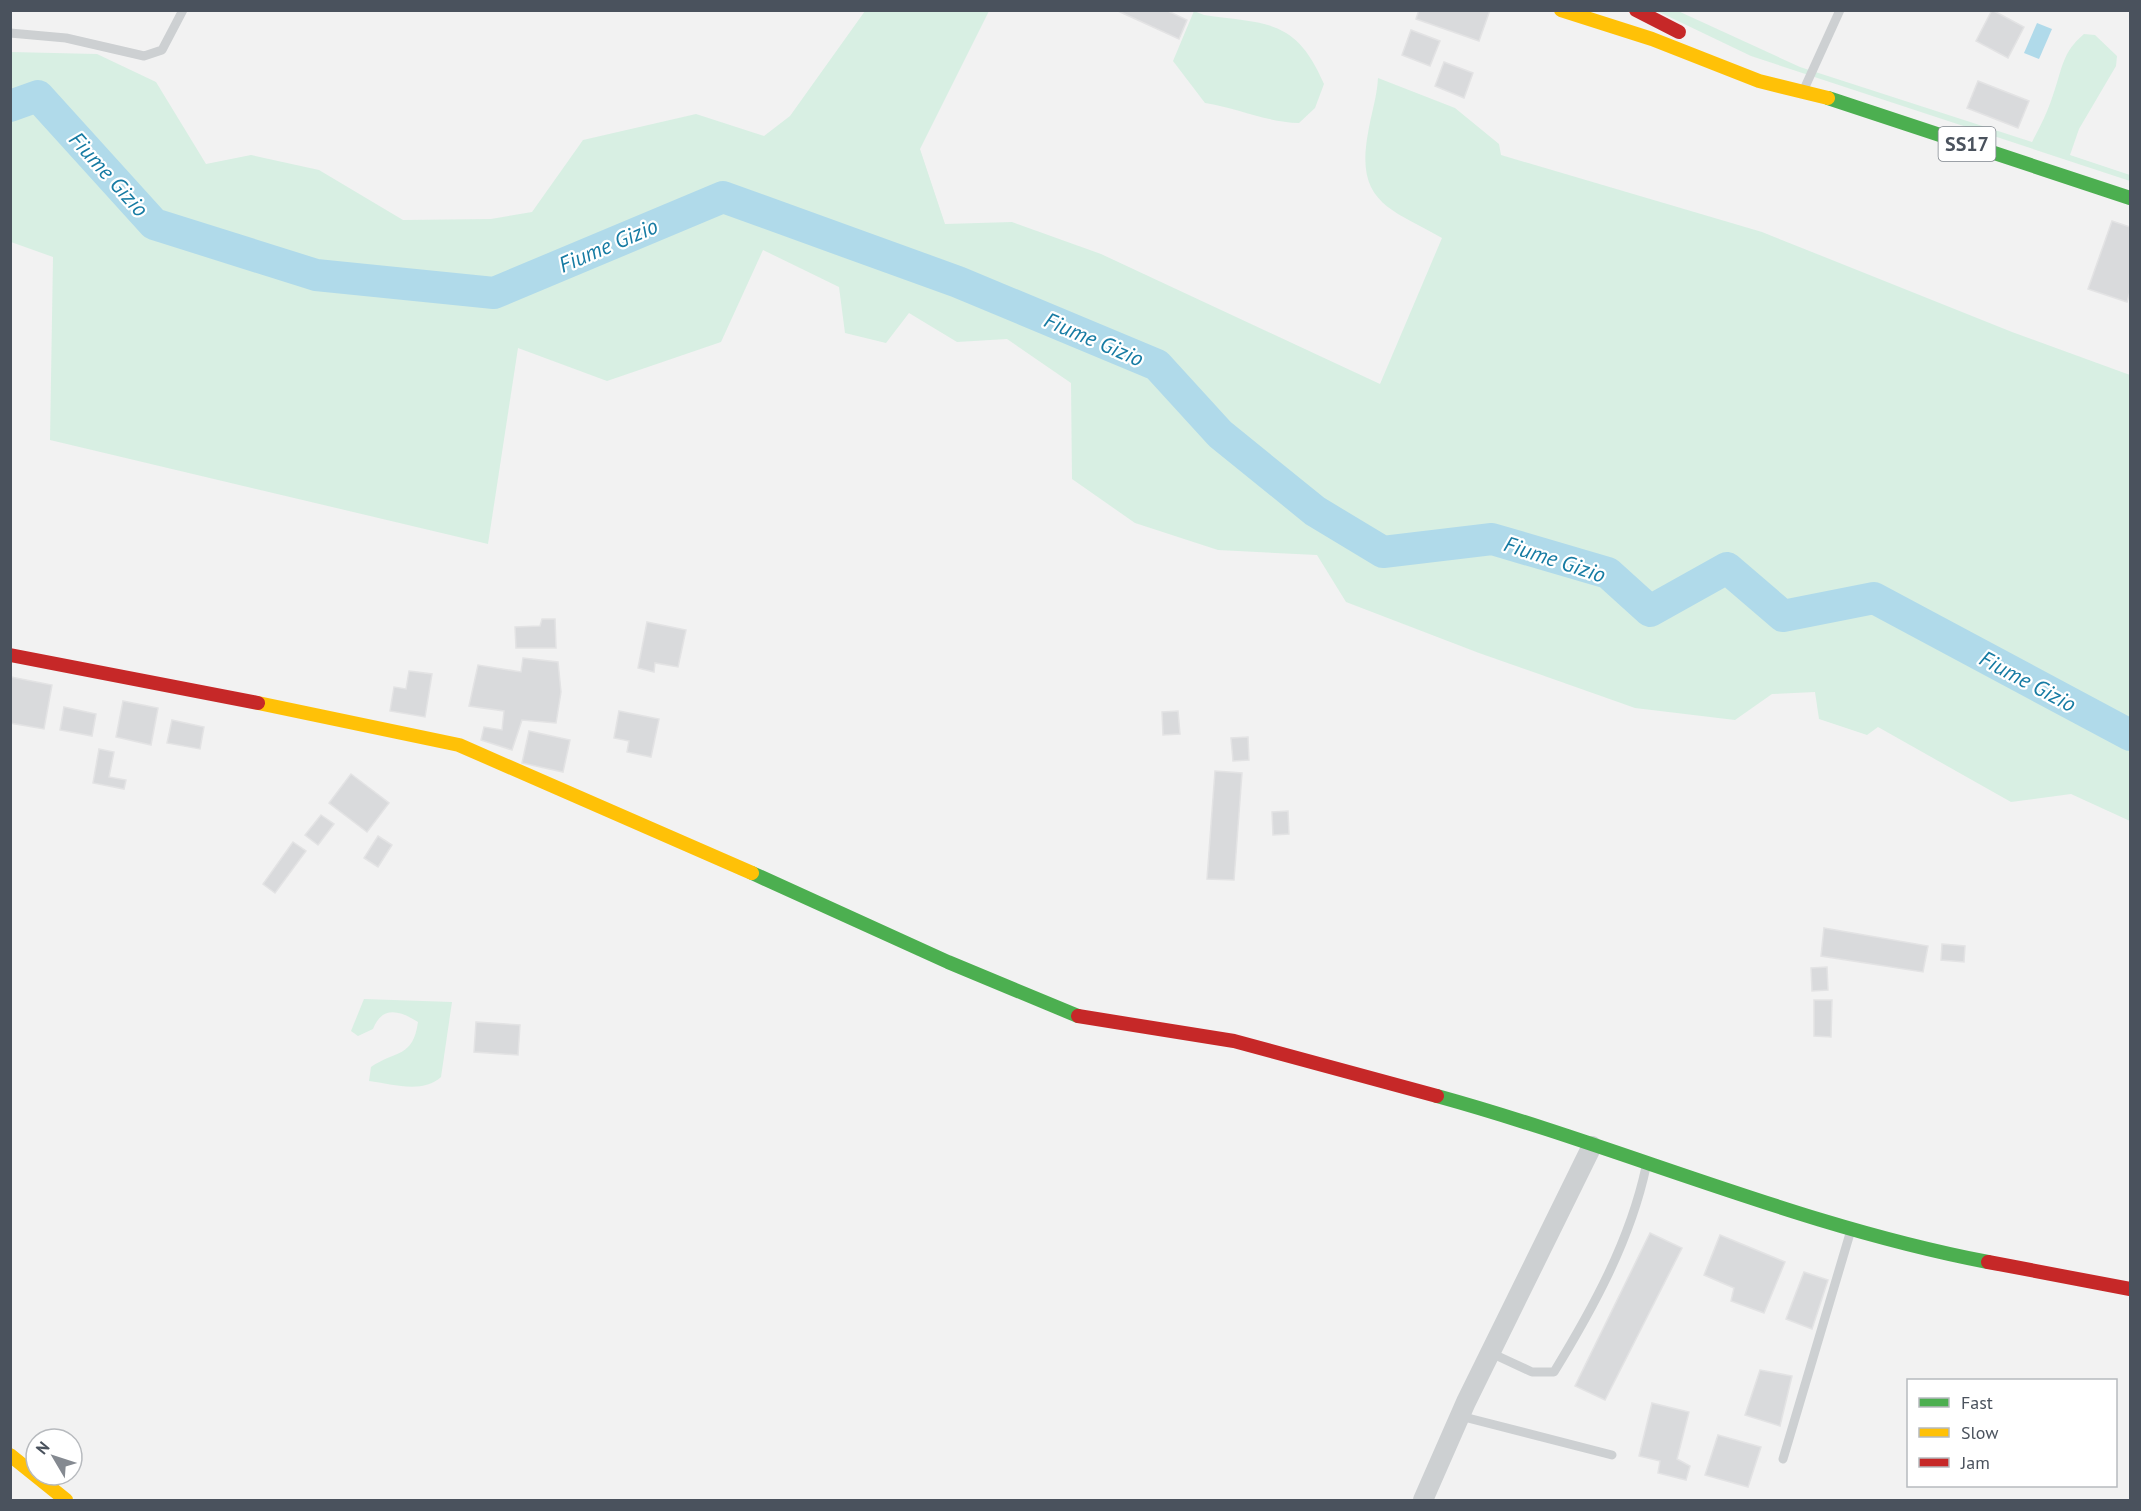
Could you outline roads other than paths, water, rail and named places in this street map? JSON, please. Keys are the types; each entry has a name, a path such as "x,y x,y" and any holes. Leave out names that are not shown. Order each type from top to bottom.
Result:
{"street":[{"path":"1562,10 1652,39"},
{"name":"SS17","path":"1596,10 1652,39 1759,81 1804,90"},
{"name":"SS17","path":"1636,10 1696,41 1804,90 2130,198"},
{"path":"10,655 348,720 459,746 662,832 948,962 1073,1015 1234,1041 1462,1103 1791,1212 1852,1227 1935,1252 2057,1273 2130,1289"},
{"path":"1423,1500 1460,1416 1592,1146"},
{"path":"10,1455 66,1500"}],"lane":[{"path":"10,33 66,38 144,56 162,50 183,10"},
{"path":"1804,90 1840,10"},
{"path":"1491,1353 1533,1372 1554,1372 1593,1307 1638,1204 1646,1164"},
{"path":"1783,1459 1852,1227"},
{"path":"1460,1416 1612,1455"}],"water":[{"path":"2037,23 2052,29 2039,59 2024,53"}],"waterway":[{"name":"Fiume Gizio","path":"10,106 38,96 154,224 316,275 494,293 723,197 958,282 1157,365 1220,434 1315,511 1383,552 1492,539 1608,573 1650,611 1727,568 1783,616 1874,598 2130,735"}]}
